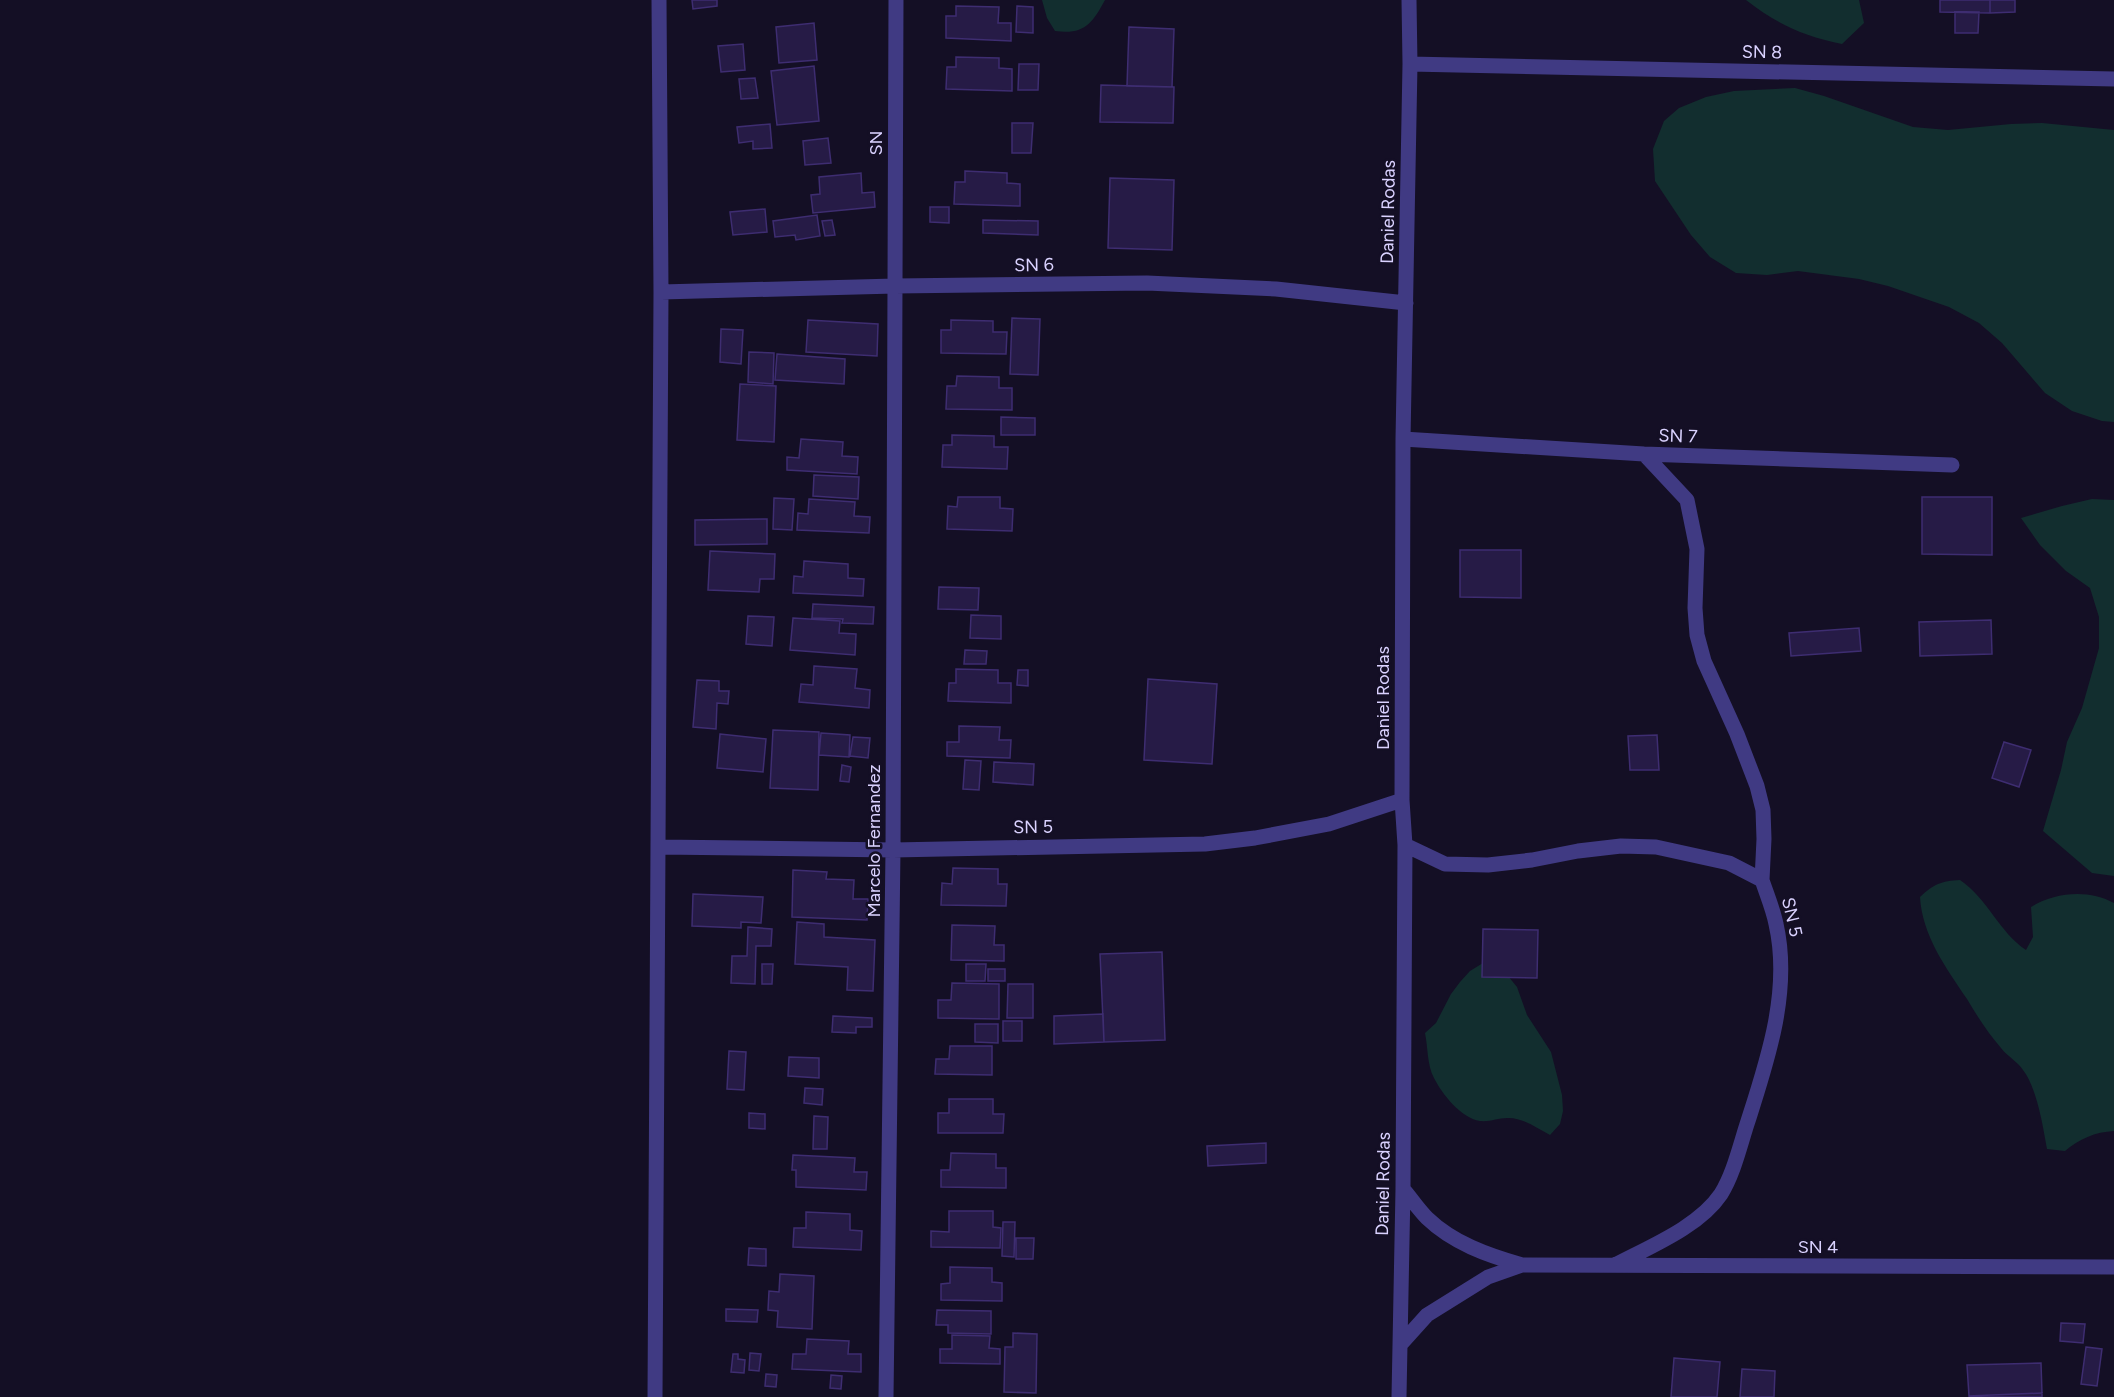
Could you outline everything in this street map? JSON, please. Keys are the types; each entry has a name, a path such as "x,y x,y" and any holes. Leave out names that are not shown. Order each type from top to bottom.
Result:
{"street":[{"path":"655,1397 660,847 659,0"},
{"name":"SN","path":"895,286 897,0"},
{"name":"Daniel Rodas","path":"1398,1397 1403,1189 1405,845 1402,800 1403,439 1410,64 1409,0"},
{"name":"SN 8","path":"1410,64 2114,79"},
{"name":"SN 6","path":"661,292 1147,283 1276,289 1406,303"},
{"name":"Marcelo Fernandez","path":"886,1397 893,850 895,286"},
{"name":"SN 7","path":"1403,439 1644,454 1952,465"},
{"path":"1644,454 1687,500 1697,549 1695,608 1697,635 1704,662 1737,734 1757,786 1763,810 1762,880"},
{"name":"SN 5","path":"660,847 893,850 1205,844 1255,838 1329,824 1402,800"},
{"name":"SN 5","path":"1405,845 1445,864 1532,860 1621,846 1656,847 1729,863 1762,880 1776,925 1780,957 1777,1015 1756,1097 1735,1163 1721,1194 1698,1219 1615,1265"},
{"name":"SN 4","path":"1403,1189 1427,1218 1451,1237 1486,1255 1521,1265 2114,1267"},
{"name":"SN 4","path":"1400,1345 1427,1316 1488,1277 1521,1265"}],"green space":[{"path":"1042,0 1105,0 1096,16 1086,26 1065,32 1055,31 1047,18"},
{"path":"1746,0 1859,0 1864,23 1842,44 1791,28"},
{"path":"1795,88 1913,127 1948,130 2042,123 2114,130 2114,422 2102,421 2072,411 2045,393 2002,343 1979,323 1949,307 1888,286 1859,279 1798,271 1767,275 1736,273 1710,257 1691,235 1655,181 1653,149 1664,121 1679,108 1706,97 1734,91"},
{"path":"2092,499 2114,500 2114,876 2092,873 2043,831 2067,742 2082,708 2099,648 2099,617 2090,588 2066,571 2040,545 2021,518"},
{"path":"1960,880 1978,896 2008,934 2026,950 2033,937 2031,907 2040,902 2061,895 2083,894 2114,903 2114,1131 2088,1137 2065,1151 2047,1149 2039,1108 2028,1078 1983,1024 1943,963 1925,925 1920,897 1938,884"},
{"path":"1483,963 1508,976 1517,987 1527,1015 1551,1052 1562,1095 1563,1111 1560,1124 1550,1135 1518,1119 1480,1121 1473,1119 1453,1104 1437,1084 1432,1073 1425,1033 1436,1023 1460,982 1470,971"}],"building":[{"path":"692,0 717,0 717,6 693,9"},
{"path":"1940,0 1990,0 1990,13 1940,12"},
{"path":"1990,0 2015,0 2015,12 1990,13"},
{"path":"956,6 999,7 998,23 1011,23 1011,41 946,38 946,16 956,16"},
{"path":"1017,6 1033,7 1033,33 1016,32"},
{"path":"1955,12 1979,12 1978,33 1955,33"},
{"path":"814,23 817,60 779,63 776,27"},
{"path":"1129,27 1174,29 1172,87 1127,86"},
{"path":"743,44 745,70 721,72 718,46"},
{"path":"956,57 999,58 999,68 1012,69 1012,91 946,89 947,67 956,67"},
{"path":"1019,64 1039,64 1038,90 1018,90"},
{"path":"814,66 819,121 777,125 771,71"},
{"path":"755,78 758,98 741,99 739,79"},
{"path":"1101,85 1174,87 1173,123 1100,122"},
{"path":"1012,123 1033,123 1031,153 1012,153"},
{"path":"770,124 772,148 753,149 753,141 739,143 737,127"},
{"path":"828,138 831,163 805,165 803,141"},
{"path":"965,171 1007,173 1007,183 1020,184 1020,206 954,204 955,182 965,182"},
{"path":"861,173 862,193 874,192 875,207 813,213 811,195 820,194 819,177"},
{"path":"1110,178 1174,180 1172,250 1108,248"},
{"path":"930,207 949,207 949,223 930,222"},
{"path":"765,209 767,232 733,235 730,212"},
{"path":"817,215 820,236 796,240 795,235 775,237 773,221"},
{"path":"832,220 835,235 825,236 822,221"},
{"path":"983,220 1038,221 1038,235 983,233"},
{"path":"1012,318 1040,319 1038,375 1010,374"},
{"path":"808,320 878,324 877,356 806,352"},
{"path":"951,320 993,321 993,332 1007,332 1006,354 941,353 941,330 951,330"},
{"path":"721,329 743,330 741,364 720,362"},
{"path":"749,352 774,353 773,384 748,382"},
{"path":"777,354 845,359 844,384 775,380"},
{"path":"957,376 999,377 999,388 1012,388 1012,410 946,409 947,386 956,386"},
{"path":"740,384 776,386 774,442 737,440"},
{"path":"1001,417 1035,418 1035,435 1001,435"},
{"path":"952,435 994,436 994,447 1008,447 1007,469 942,467 943,445 952,445"},
{"path":"801,439 843,442 842,456 858,457 857,474 787,470 787,457 799,458"},
{"path":"814,475 859,477 858,499 813,496"},
{"path":"958,497 1000,497 1000,508 1013,509 1012,531 947,529 948,506 957,507"},
{"path":"1922,497 1992,497 1992,555 1922,554"},
{"path":"774,498 794,499 792,530 773,529"},
{"path":"809,499 855,502 854,516 870,517 869,533 797,530 798,513 808,514"},
{"path":"767,519 767,544 695,545 695,520"},
{"path":"1460,550 1521,550 1521,598 1460,597"},
{"path":"710,551 775,554 774,579 760,579 759,592 708,590"},
{"path":"804,561 848,564 848,578 864,579 863,596 793,593 794,576 803,577"},
{"path":"939,587 979,588 978,610 938,609"},
{"path":"813,604 874,607 873,624 842,623 843,619 812,618"},
{"path":"971,615 1001,616 1001,639 970,638"},
{"path":"748,616 774,617 772,646 746,644"},
{"path":"793,618 840,621 839,633 856,634 855,655 790,650"},
{"path":"1991,620 1992,654 1920,656 1919,622"},
{"path":"1859,628 1861,651 1791,656 1789,633"},
{"path":"965,650 987,651 986,664 964,664"},
{"path":"814,666 857,669 855,688 870,690 869,708 799,702 801,684 813,685"},
{"path":"956,669 998,670 998,683 1011,683 1011,703 948,701 949,683 956,683"},
{"path":"1018,670 1028,670 1028,686 1017,685"},
{"path":"1148,679 1217,684 1212,764 1144,760"},
{"path":"697,680 719,681 719,691 729,691 728,704 717,703 716,729 693,727"},
{"path":"959,726 1000,727 999,740 1011,740 1010,758 947,756 947,742 959,742"},
{"path":"773,730 819,732 818,790 770,788"},
{"path":"821,733 850,735 849,757 819,755"},
{"path":"720,734 766,739 763,772 717,768"},
{"path":"1657,735 1659,770 1630,770 1628,736"},
{"path":"853,737 870,738 868,758 850,756"},
{"path":"2004,742 2031,750 2019,787 1992,778"},
{"path":"965,760 981,761 979,790 963,789"},
{"path":"994,762 1034,764 1033,785 993,782"},
{"path":"842,765 851,767 849,782 840,781"},
{"path":"953,868 998,869 998,884 1007,884 1006,906 941,905 942,883 952,884"},
{"path":"793,870 827,872 826,879 854,880 853,899 868,899 867,920 792,917"},
{"path":"693,894 763,897 761,923 741,922 741,928 692,926"},
{"path":"797,922 824,924 824,937 875,940 873,991 847,990 848,967 795,964"},
{"path":"952,925 995,926 994,945 1004,945 1004,961 951,960"},
{"path":"748,927 772,929 771,946 756,946 755,984 731,983 732,956 747,956"},
{"path":"1483,929 1538,930 1537,978 1482,977"},
{"path":"1162,952 1165,1040 1104,1042 1100,954"},
{"path":"762,964 773,964 772,984 762,984"},
{"path":"966,964 986,964 985,981 966,981"},
{"path":"988,969 1005,969 1005,981 988,981"},
{"path":"952,983 999,984 999,1019 938,1018 938,1000 951,1000"},
{"path":"1008,984 1033,984 1033,1018 1007,1018"},
{"path":"1103,1014 1104,1042 1054,1044 1054,1016"},
{"path":"833,1016 872,1018 872,1027 856,1027 856,1033 832,1032"},
{"path":"1003,1021 1022,1021 1022,1041 1003,1041"},
{"path":"975,1024 998,1024 998,1043 975,1042"},
{"path":"950,1046 992,1046 992,1075 935,1074 936,1059 949,1059"},
{"path":"729,1051 746,1052 744,1090 727,1089"},
{"path":"789,1057 819,1058 819,1078 788,1076"},
{"path":"805,1088 823,1089 822,1105 804,1103"},
{"path":"949,1099 993,1099 993,1114 1004,1114 1003,1133 938,1133 938,1113 949,1113"},
{"path":"749,1113 765,1114 765,1129 749,1128"},
{"path":"814,1116 828,1117 827,1149 813,1149"},
{"path":"1266,1143 1266,1163 1208,1166 1207,1146"},
{"path":"951,1153 996,1154 996,1168 1006,1168 1006,1188 941,1187 941,1170 950,1170"},
{"path":"793,1155 855,1158 854,1172 867,1172 866,1190 796,1187 796,1170 792,1170"},
{"path":"949,1211 993,1211 993,1227 1001,1228 1000,1248 931,1247 931,1231 949,1232"},
{"path":"806,1212 850,1214 850,1230 862,1231 861,1250 793,1247 794,1228 806,1228"},
{"path":"1003,1222 1015,1222 1014,1257 1002,1256"},
{"path":"1016,1238 1034,1238 1033,1259 1016,1259"},
{"path":"749,1248 766,1249 766,1266 748,1265"},
{"path":"950,1267 992,1268 992,1282 1002,1283 1002,1301 941,1300 941,1284 950,1283"},
{"path":"780,1274 814,1276 812,1329 777,1327 778,1311 768,1310 769,1291 779,1292"},
{"path":"726,1309 758,1310 757,1322 726,1321"},
{"path":"937,1310 991,1311 991,1334 948,1333 948,1325 936,1325"},
{"path":"2061,1323 2085,1324 2083,1343 2060,1341"},
{"path":"1013,1333 1037,1334 1036,1393 1004,1392 1005,1347 1013,1347"},
{"path":"952,1335 990,1336 989,1348 1000,1349 1000,1364 940,1363 940,1349 952,1349"},
{"path":"807,1339 849,1341 848,1354 861,1354 861,1372 792,1369 793,1354 806,1354"},
{"path":"2086,1347 2102,1349 2097,1386 2081,1384"},
{"path":"750,1353 761,1354 759,1371 749,1370"},
{"path":"733,1354 738,1354 738,1359 745,1360 744,1373 731,1372"},
{"path":"1674,1358 1720,1362 1717,1397 1671,1397"},
{"path":"2041,1363 2042,1393 1969,1396 1967,1365"},
{"path":"1742,1369 1775,1371 1774,1397 1740,1397"},
{"path":"766,1374 777,1375 776,1387 765,1386"},
{"path":"831,1375 842,1376 841,1389 830,1388"},
{"path":"2042,1393 2042,1397 1969,1397 1969,1396"}]}
